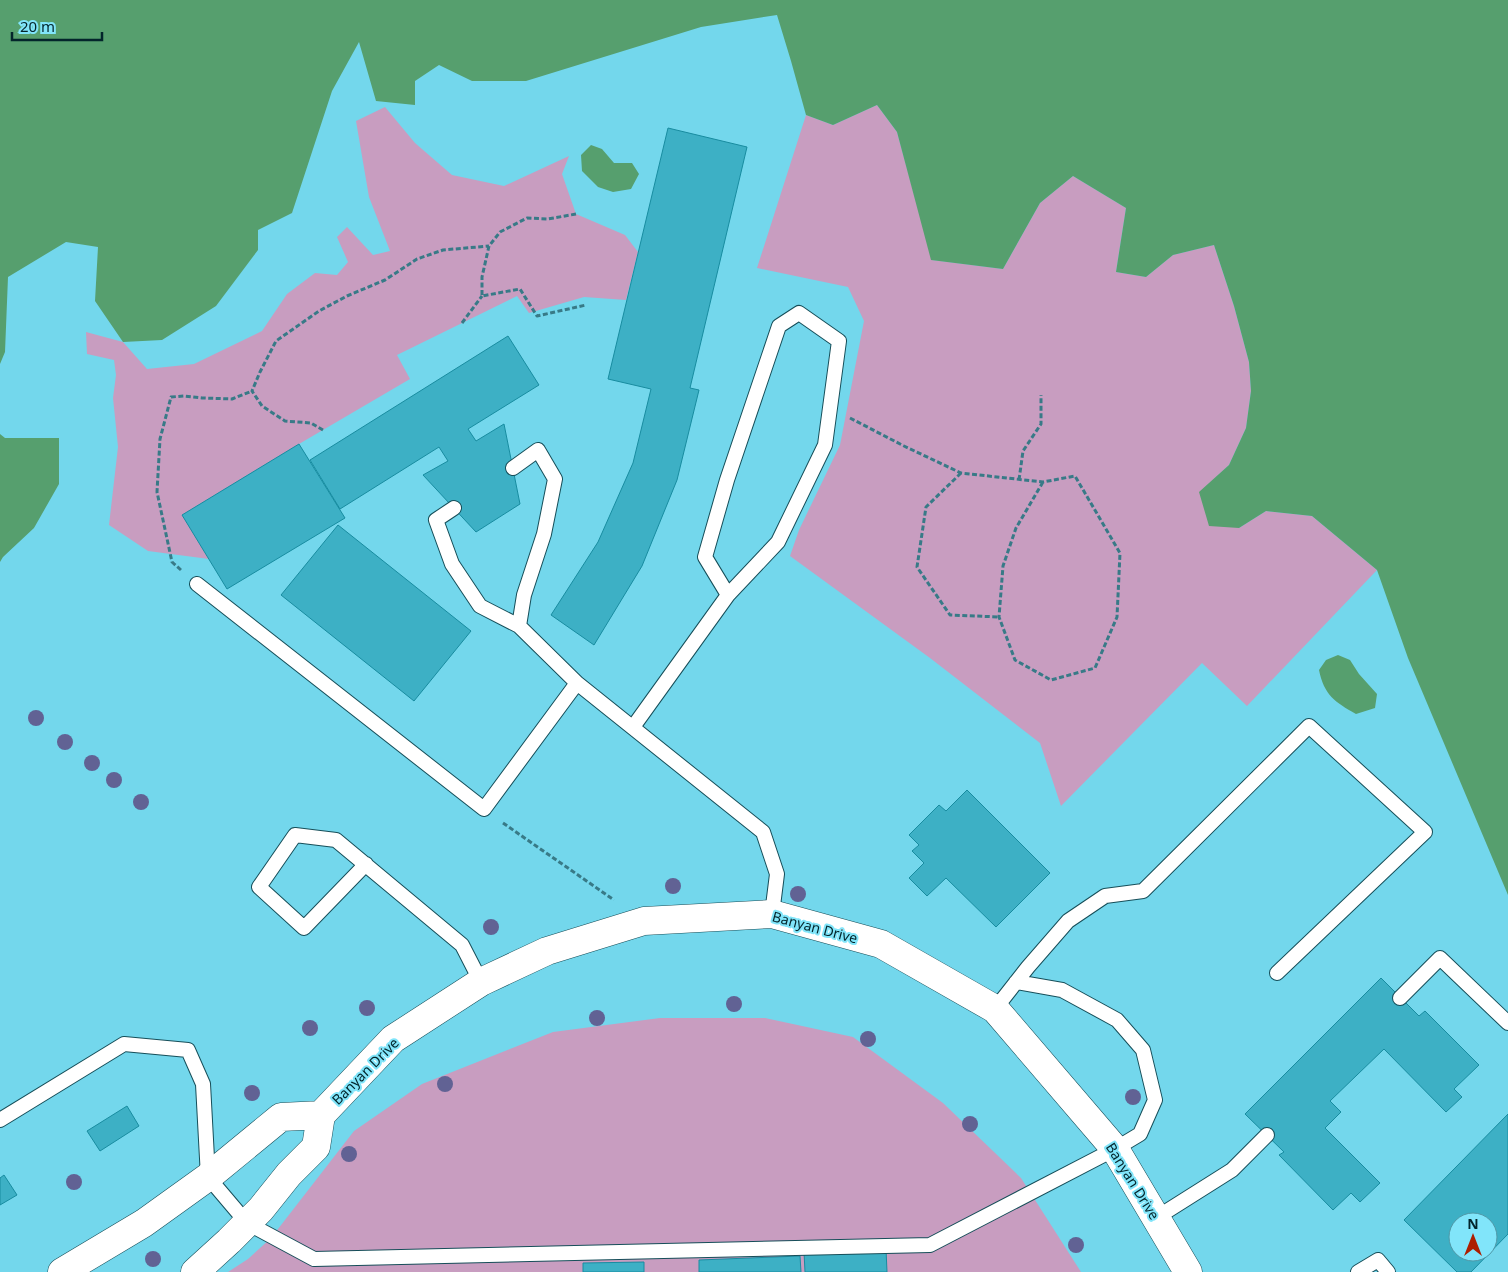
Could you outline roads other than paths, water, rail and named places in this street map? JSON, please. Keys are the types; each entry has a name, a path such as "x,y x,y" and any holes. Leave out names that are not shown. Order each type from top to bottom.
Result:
{"street":[{"name":"Banyan Drive","path":"195,1272 247,1223 289,1174 316,1147 322,1115 393,1040 481,982 548,951 644,921 772,914 881,944 995,1008 1115,1149 1188,1272"},
{"name":"Banyan Drive","path":"62,1272 144,1223 208,1177 281,1117 322,1115"}],"lane":[{"path":"633,727 728,595 778,542 824,445 839,342 799,314 779,326 727,480 705,557 728,595"},
{"path":"512,468 538,450 555,479 544,534 524,595 519,626"},
{"path":"454,508 436,520 452,564 480,606 519,626 577,683 763,832 777,874 772,914"},
{"path":"197,584 484,809 577,683"},
{"path":"995,1008 1068,921 1105,896 1143,891 1309,726 1426,832 1276,973"},
{"path":"366,864 304,928 259,887 296,835 336,840 366,864 462,945 481,982"},
{"path":"1400,998 1440,958 1508,1023"},
{"path":"0,1120 124,1044 188,1050 203,1084 208,1177 247,1223 314,1259 930,1245 1115,1149 1140,1134 1155,1100 1143,1050 1117,1020 1062,990 1016,982"},
{"path":"1156,1218 1232,1170 1267,1135"},
{"path":"1358,1272 1378,1260 1388,1272"}]}
